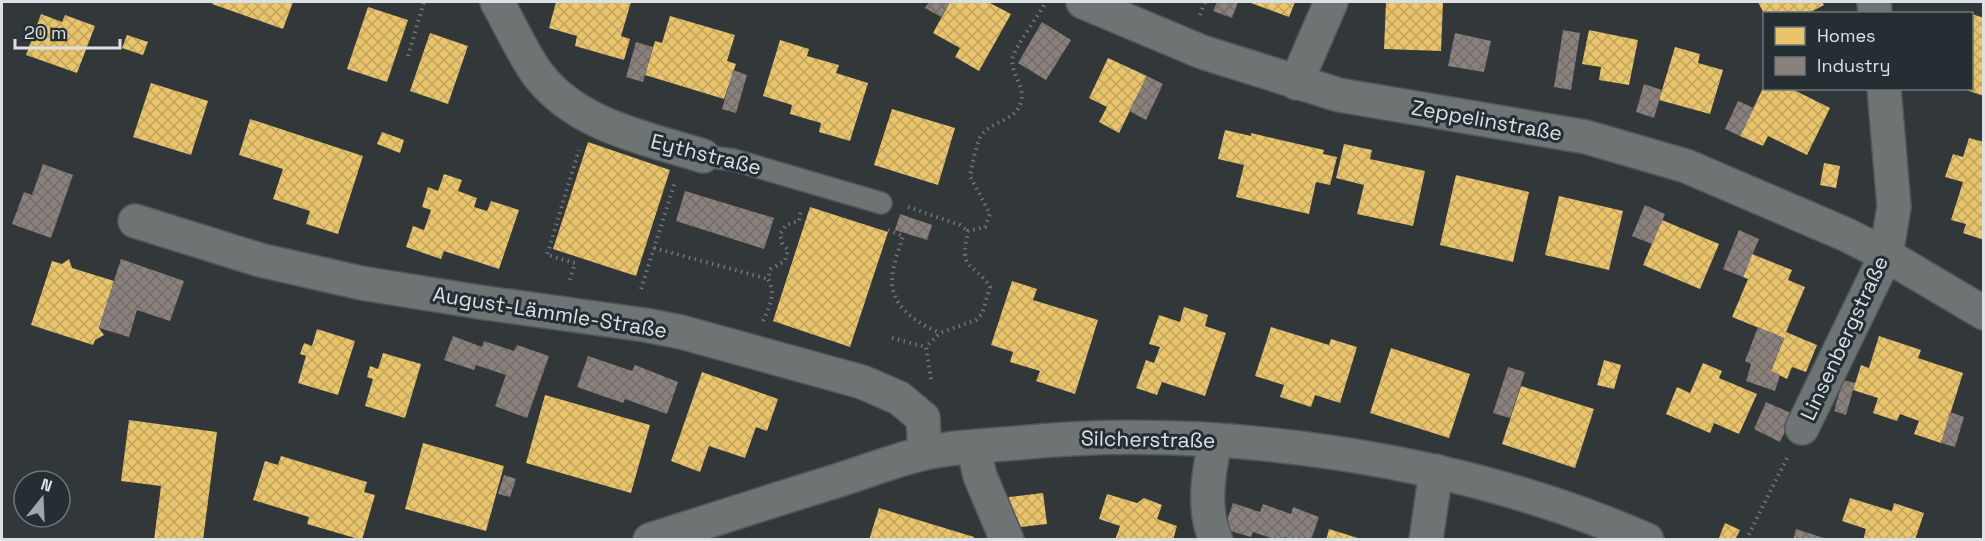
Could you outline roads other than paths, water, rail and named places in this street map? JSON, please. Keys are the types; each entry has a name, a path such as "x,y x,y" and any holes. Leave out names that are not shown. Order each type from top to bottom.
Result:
{"street":[{"name":"Eythstraße","path":"497,2 538,76 558,97 598,121 644,139 694,154"},
{"name":"Zeppelinstraße","path":"1083,2 1202,52 1339,95 1586,137 1675,163 1847,235 1886,255 1983,313"},
{"path":"1296,83 1331,2"},
{"name":"Linsenbergstraße","path":"1803,428 1886,255 1894,207 1889,124 1884,90"},
{"name":"August-Lämmle-Straße","path":"135,221 260,260 361,282 479,303 645,325 862,382 899,398 923,418 925,453"},
{"name":"Silcherstraße","path":"650,540 925,453 1076,437 1216,440 1314,450 1436,471 1512,490 1607,522 1647,540"},
{"path":"1216,440 1210,465 1208,504 1216,540"},
{"path":"973,447 980,476 1007,540"},
{"path":"1426,540 1425,533 1436,471"}],"lane":[{"name":"Eythstraße","path":"694,154 734,160 882,203"}]}
